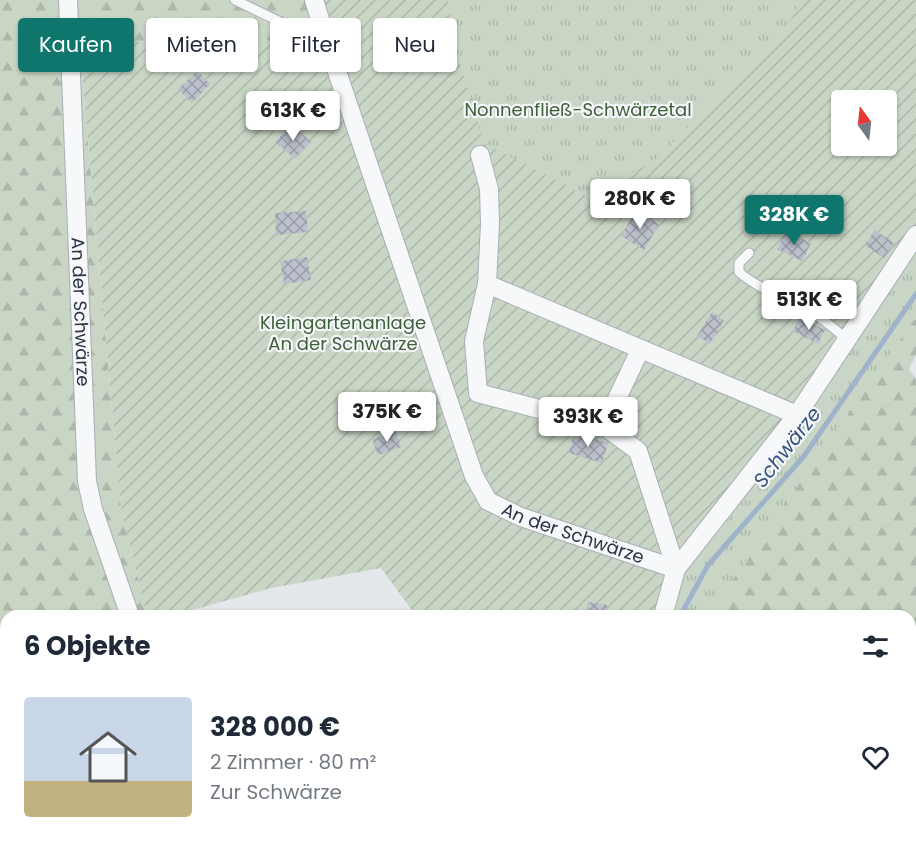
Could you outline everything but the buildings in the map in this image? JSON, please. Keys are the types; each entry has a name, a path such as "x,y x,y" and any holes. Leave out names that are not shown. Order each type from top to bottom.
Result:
{"street":[{"name":"An der Schwärze","path":"68,0 87,481 93,509 128,610"},
{"name":"An der Schwärze","path":"314,0 320,18"},
{"name":"An der Schwärze","path":"337,72 474,476 488,501 521,517 676,569"},
{"path":"480,155 489,189 487,284 474,341 478,393 604,426 638,451 676,569"},
{"path":"665,610 676,569 797,415 916,235"},
{"path":"487,284 797,415"},
{"path":"604,426 640,350"}],"lane":[{"path":"235,0 272,18"},
{"path":"749,253 739,263 739,272 751,282 804,307 831,325 848,340"}],"green space":[{"path":"0,0 305,0 309,18 270,18 270,44 258,44 258,18 146,18 146,43 134,43 134,18 18,18 18,72 82,72 121,507 146,610 0,610"},
{"name":"Kleingartenanlage An der Schwärze","path":"305,0 448,0 451,18 373,18 373,72 457,72 457,53 484,143 590,198 658,158 791,20 800,0 916,0 916,235 676,569 665,610 412,610 381,568 271,588 192,610 146,610 121,507 82,72 134,72 134,42 146,42 146,72 258,72 258,44 270,44 270,72 361,72 361,18 309,18"},
{"name":"Nonnenfließ-Schwärzetal","path":"397,0 839,0 580,236 489,189 432,72 457,72 457,18 406,18"},
{"path":"916,235 916,355 909,369 916,379 916,610 667,610"},
{"path":"916,235 916,320 711,610 665,610 676,569"}],"waterway":[{"name":"Schwärze","path":"683,610 708,565 804,456 916,294"}]}
